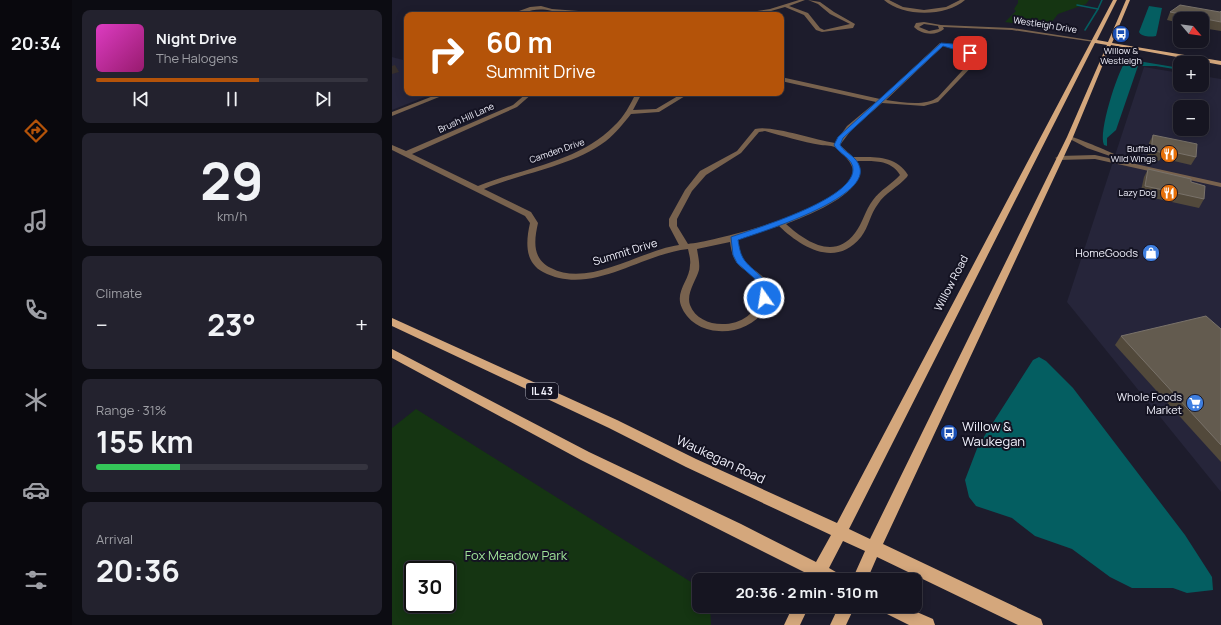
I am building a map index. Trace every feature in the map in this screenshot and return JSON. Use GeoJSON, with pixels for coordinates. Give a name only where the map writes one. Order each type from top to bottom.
{"type":"FeatureCollection","features":[{"type":"Feature","properties":{"kind":"main road","name":"Willow Road"},"geometry":{"type":"LineString","coordinates":[[819,573],[1115,0]]}},
{"type":"Feature","properties":{"kind":"main road"},"geometry":{"type":"LineString","coordinates":[[862,573],[1070,137],[1128,0]]}},
{"type":"Feature","properties":{"kind":"main road"},"geometry":{"type":"LineString","coordinates":[[1093,43],[1173,59]]}},
{"type":"Feature","properties":{"kind":"main road"},"geometry":{"type":"LineString","coordinates":[[1109,46],[1221,63]]}},
{"type":"Feature","properties":{"kind":"main road"},"geometry":{"type":"LineString","coordinates":[[1209,65],[1221,68]]}},
{"type":"Feature","properties":{"kind":"main road","name":"Waukegan Road"},"geometry":{"type":"LineString","coordinates":[[392,322],[613,424],[691,463],[874,547],[1035,625]]}},
{"type":"Feature","properties":{"kind":"main road"},"geometry":{"type":"LineString","coordinates":[[392,353],[585,456],[811,573]]}},
{"type":"Feature","properties":{"kind":"main road"},"geometry":{"type":"LineString","coordinates":[[792,625],[798,613]]}},
{"type":"Feature","properties":{"kind":"main road"},"geometry":{"type":"LineString","coordinates":[[838,625],[844,613]]}},
{"type":"Feature","properties":{"kind":"main road"},"geometry":{"type":"LineString","coordinates":[[901,613],[928,625]]}},
{"type":"Feature","properties":{"kind":"street"},"geometry":{"type":"LineString","coordinates":[[750,12],[786,6],[803,0]]}},
{"type":"Feature","properties":{"kind":"street"},"geometry":{"type":"LineString","coordinates":[[786,6],[806,14],[818,29],[824,31],[841,30],[851,27],[853,24],[832,13],[819,3],[810,0]]}},
{"type":"Feature","properties":{"kind":"street"},"geometry":{"type":"LineString","coordinates":[[886,0],[896,7],[921,10],[941,9],[957,5],[963,0]]}},
{"type":"Feature","properties":{"kind":"street"},"geometry":{"type":"LineString","coordinates":[[519,12],[541,7],[552,10],[578,12]]}},
{"type":"Feature","properties":{"kind":"street"},"geometry":{"type":"LineString","coordinates":[[547,12],[552,10]]}},
{"type":"Feature","properties":{"kind":"street"},"geometry":{"type":"LineString","coordinates":[[921,10],[921,18],[924,23],[918,24],[916,27],[923,31],[932,32],[941,30],[941,26]]}},
{"type":"Feature","properties":{"kind":"street","name":"Westleigh Drive"},"geometry":{"type":"LineString","coordinates":[[924,23],[941,26],[994,28],[1093,43]]}},
{"type":"Feature","properties":{"kind":"street"},"geometry":{"type":"LineString","coordinates":[[932,32],[939,38],[942,44]]}},
{"type":"Feature","properties":{"kind":"street"},"geometry":{"type":"LineString","coordinates":[[784,80],[881,101],[922,104],[938,100],[976,59],[976,55],[960,48],[942,44]]}},
{"type":"Feature","properties":{"kind":"street"},"geometry":{"type":"LineString","coordinates":[[837,145],[841,137],[942,44]]}},
{"type":"Feature","properties":{"kind":"street"},"geometry":{"type":"LineString","coordinates":[[392,114],[438,96]]}},
{"type":"Feature","properties":{"kind":"street","name":"Brush Hill Lane"},"geometry":{"type":"LineString","coordinates":[[406,154],[515,106],[528,96]]}},
{"type":"Feature","properties":{"kind":"street","name":"Camden Drive"},"geometry":{"type":"LineString","coordinates":[[478,189],[508,177],[573,157],[595,147],[620,126],[637,96]]}},
{"type":"Feature","properties":{"kind":"street"},"geometry":{"type":"LineString","coordinates":[[629,112],[657,111],[683,96]]}},
{"type":"Feature","properties":{"kind":"street"},"geometry":{"type":"LineString","coordinates":[[734,238],[737,255],[740,262],[758,276],[764,287],[764,298],[758,313],[744,324],[724,329],[709,325],[698,319],[687,309],[684,302],[685,294],[695,266],[688,247],[673,226],[673,219],[689,190],[703,173],[739,152],[757,130],[766,129],[820,143],[837,145]]}},
{"type":"Feature","properties":{"kind":"street"},"geometry":{"type":"LineString","coordinates":[[1070,137],[1089,147],[1112,155],[1221,181]]}},
{"type":"Feature","properties":{"kind":"street"},"geometry":{"type":"LineString","coordinates":[[780,223],[806,243],[825,251],[836,250],[853,240],[860,233],[874,202],[881,194],[893,186],[904,175],[902,170],[897,165],[880,160],[852,159],[840,150],[837,145]]}},
{"type":"Feature","properties":{"kind":"street","name":"Summit Drive"},"geometry":{"type":"LineString","coordinates":[[392,147],[528,214],[534,223],[531,237],[532,252],[538,265],[551,272],[571,276],[600,274],[674,249],[734,238],[780,223],[811,210],[840,195],[856,177],[857,169],[852,159]]}},
{"type":"Feature","properties":{"kind":"street"},"geometry":{"type":"LineString","coordinates":[[1059,158],[1095,156],[1221,185]]}},
{"type":"Feature","properties":{"kind":"shaded area"},"geometry":{"type":"Polygon","coordinates":[[[1149,6],[1162,8],[1156,36],[1144,36],[1139,32],[1149,6]]]}},
{"type":"Feature","properties":{"kind":"shaded area"},"geometry":{"type":"Polygon","coordinates":[[[392,57],[404,60],[404,96],[427,96],[392,110],[392,57]]]}},
{"type":"Feature","properties":{"kind":"shaded area"},"geometry":{"type":"Polygon","coordinates":[[[1138,61],[1173,67],[1173,69],[1156,66],[1138,66],[1116,130],[1107,138],[1107,146],[1104,145],[1103,138],[1106,116],[1109,103],[1125,62],[1138,61]]]}},
{"type":"Feature","properties":{"kind":"shaded area"},"geometry":{"type":"Polygon","coordinates":[[[1144,67],[1173,72],[1173,92],[1209,92],[1209,77],[1221,79],[1221,492],[1067,302],[1144,67]]]}},
{"type":"Feature","properties":{"kind":"shaded area"},"geometry":{"type":"Polygon","coordinates":[[[1039,357],[1046,361],[1073,388],[1185,535],[1212,577],[1213,590],[1187,593],[1173,588],[1132,588],[1110,577],[1072,549],[1035,536],[1012,518],[976,506],[969,497],[965,480],[978,446],[1033,360],[1039,357]]]}},
{"type":"Feature","properties":{"kind":"green space"},"geometry":{"type":"Polygon","coordinates":[[[1018,0],[1089,0],[1086,4],[1058,14],[1047,28],[1005,22],[1016,11],[1014,9],[1018,3],[1018,0]]]}},
{"type":"Feature","properties":{"kind":"green space","name":"Fox Meadow Park"},"geometry":{"type":"Polygon","coordinates":[[[416,409],[692,583],[692,613],[710,613],[711,625],[392,625],[392,428],[416,409]]]}},
{"type":"Feature","properties":{"kind":"building"},"geometry":{"type":"Polygon","coordinates":[[[1180,5],[1221,11],[1221,22],[1209,20],[1209,12],[1170,12],[1180,5]]]}},
{"type":"Feature","properties":{"kind":"building"},"geometry":{"type":"Polygon","coordinates":[[[1153,135],[1197,144],[1196,157],[1164,150],[1164,153],[1151,150],[1153,135]]]}},
{"type":"Feature","properties":{"kind":"building"},"geometry":{"type":"Polygon","coordinates":[[[1148,169],[1191,179],[1191,182],[1205,186],[1204,199],[1145,186],[1148,169]]]}},
{"type":"Feature","properties":{"kind":"building","name":"Whole Foods Market"},"geometry":{"type":"Polygon","coordinates":[[[1206,316],[1221,329],[1221,445],[1121,336],[1206,316]]]}},
{"type":"Feature","properties":{"kind":"waterway"},"geometry":{"type":"LineString","coordinates":[[1098,9],[1102,0]]}},
{"type":"Feature","properties":{"kind":"waterway"},"geometry":{"type":"LineString","coordinates":[[1077,5],[1098,9]]}},
{"type":"Feature","properties":{"kind":"waterway"},"geometry":{"type":"LineString","coordinates":[[1085,30],[1098,9]]}},
{"type":"Feature","properties":{"kind":"place","name":"Willow & Westleigh"},"geometry":{"type":"Point","coordinates":[1121,34]}},
{"type":"Feature","properties":{"kind":"place","name":"Buffalo Wild Wings"},"geometry":{"type":"Point","coordinates":[1169,154]}},
{"type":"Feature","properties":{"kind":"place","name":"Lazy Dog"},"geometry":{"type":"Point","coordinates":[1169,193]}},
{"type":"Feature","properties":{"kind":"place","name":"HomeGoods"},"geometry":{"type":"Point","coordinates":[1151,253]}},
{"type":"Feature","properties":{"kind":"place","name":"Whole Foods Market"},"geometry":{"type":"Point","coordinates":[1195,403]}},
{"type":"Feature","properties":{"kind":"place","name":"Willow & Waukegan"},"geometry":{"type":"Point","coordinates":[949,433]}},
{"type":"Feature","properties":{"kind":"route"},"geometry":{"type":"LineString","coordinates":[[764,298],[764,287],[758,276],[740,262],[737,255],[734,238],[780,223],[811,210],[840,195],[847,189],[856,177],[857,169],[852,159],[840,150],[837,145],[841,137],[942,44],[951,45],[970,53]]}}]}
